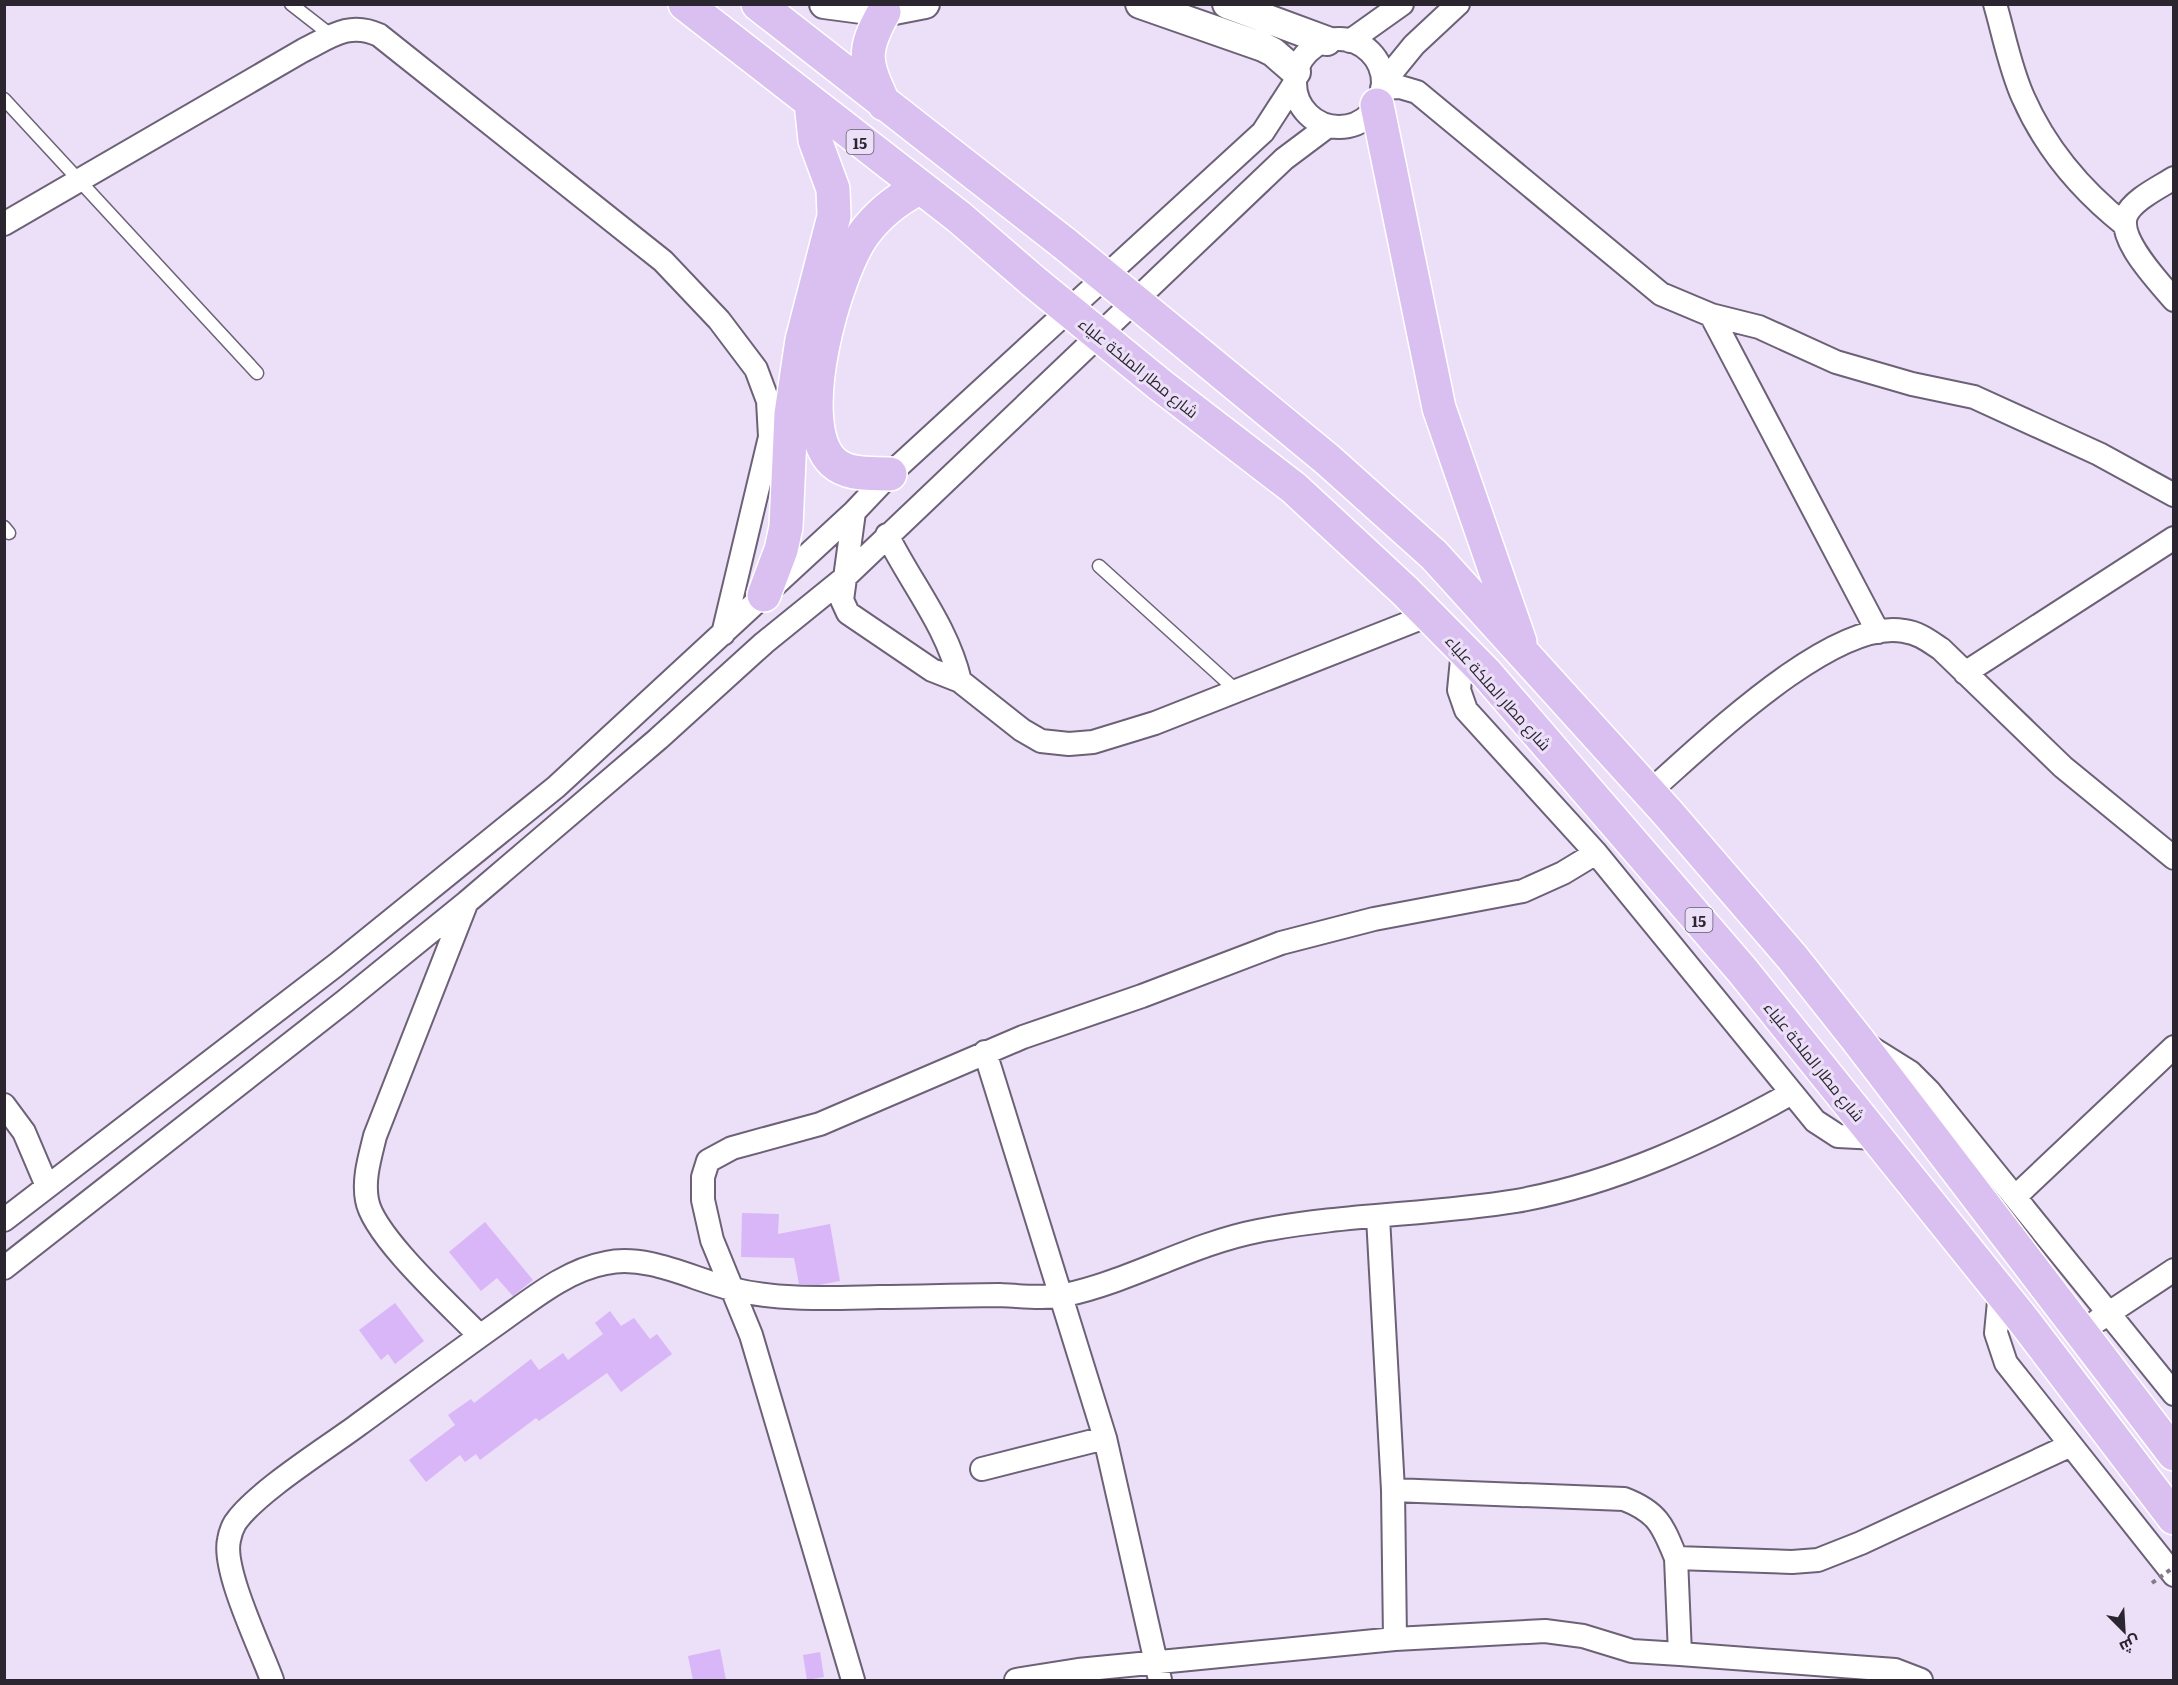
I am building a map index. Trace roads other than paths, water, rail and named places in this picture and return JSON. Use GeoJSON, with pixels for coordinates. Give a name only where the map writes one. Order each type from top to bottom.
{"type":"FeatureCollection","features":[{"type":"Feature","properties":{"kind":"highway","name":"شارع مطار الملكة علياء"},"geometry":{"type":"LineString","coordinates":[[685,4],[959,218],[1159,384],[1294,488],[1429,615],[1462,649],[1742,970],[2000,1292],[2174,1518]]}},
{"type":"Feature","properties":{"kind":"highway"},"geometry":{"type":"LineString","coordinates":[[758,4],[885,106],[1065,244],[1329,460],[1434,555],[1649,792],[1792,957],[2174,1454]]}},
{"type":"Feature","properties":{"kind":"highway"},"geometry":{"type":"LineString","coordinates":[[884,12],[868,42],[866,54],[867,66],[885,106]]}},
{"type":"Feature","properties":{"kind":"highway"},"geometry":{"type":"LineString","coordinates":[[1381,92],[1439,408],[1522,650]]}},
{"type":"Feature","properties":{"kind":"highway"},"geometry":{"type":"LineString","coordinates":[[764,595],[781,550],[786,527],[791,414],[802,340],[834,216],[833,189],[815,140],[811,103]]}},
{"type":"Feature","properties":{"kind":"highway"},"geometry":{"type":"LineString","coordinates":[[890,474],[847,470],[834,463],[825,453],[816,416],[817,380],[824,339],[854,250],[880,213],[919,188]]}},
{"type":"Feature","properties":{"kind":"street"},"geometry":{"type":"LineString","coordinates":[[824,4],[884,12],[925,4]]}},
{"type":"Feature","properties":{"kind":"street"},"geometry":{"type":"LineString","coordinates":[[1140,4],[1273,52],[1295,78],[1300,106],[1317,121],[1328,126],[1339,127],[1361,121],[1414,45],[1458,4]]}},
{"type":"Feature","properties":{"kind":"street"},"geometry":{"type":"LineString","coordinates":[[1227,4],[1370,52],[1377,61],[1381,92]]}},
{"type":"Feature","properties":{"kind":"street"},"geometry":{"type":"LineString","coordinates":[[4,1220],[213,1061],[454,871],[556,787],[854,512],[890,474],[1263,132],[1307,53],[1338,41],[1402,4]]}},
{"type":"Feature","properties":{"kind":"street"},"geometry":{"type":"LineString","coordinates":[[1995,4],[2015,75],[2034,119],[2088,194],[2125,225]]}},
{"type":"Feature","properties":{"kind":"street"},"geometry":{"type":"LineString","coordinates":[[4,224],[332,36],[351,28],[365,28],[395,45],[663,261],[719,320],[756,369],[768,401],[770,437],[723,634]]}},
{"type":"Feature","properties":{"kind":"street"},"geometry":{"type":"LineString","coordinates":[[1381,92],[1400,87],[1417,92],[1660,294],[1711,315],[1759,327],[1809,351],[1846,365],[1912,384],[1974,397],[2099,454],[2174,495]]}},
{"type":"Feature","properties":{"kind":"street"},"geometry":{"type":"LineString","coordinates":[[4,1268],[467,902],[658,739],[764,644],[843,579],[1284,159],[1328,126]]}},
{"type":"Feature","properties":{"kind":"street"},"geometry":{"type":"LineString","coordinates":[[2174,178],[2139,201],[2126,215],[2125,225],[2134,249],[2174,300]]}},
{"type":"Feature","properties":{"kind":"street"},"geometry":{"type":"LineString","coordinates":[[1711,315],[1878,632]]}},
{"type":"Feature","properties":{"kind":"street"},"geometry":{"type":"LineString","coordinates":[[854,512],[843,579],[842,600],[848,614],[932,669],[960,681],[1022,730],[1041,741],[1069,744],[1112,737],[1238,692],[1429,615]]}},
{"type":"Feature","properties":{"kind":"street"},"geometry":{"type":"LineString","coordinates":[[887,535],[901,563],[929,604],[946,636],[954,654],[960,681]]}},
{"type":"Feature","properties":{"kind":"street"},"geometry":{"type":"LineString","coordinates":[[1965,673],[2174,538]]}},
{"type":"Feature","properties":{"kind":"street"},"geometry":{"type":"LineString","coordinates":[[1649,792],[1786,677],[1847,641],[1878,632],[1902,630],[1920,635],[1941,649],[2062,767],[2174,858]]}},
{"type":"Feature","properties":{"kind":"street"},"geometry":{"type":"LineString","coordinates":[[1462,649],[1460,690],[1467,710],[1596,853],[1792,1094],[1826,1130],[1838,1136],[1876,1138]]}},
{"type":"Feature","properties":{"kind":"street"},"geometry":{"type":"LineString","coordinates":[[853,1680],[751,1335],[712,1240],[703,1200],[703,1177],[708,1161],[732,1148],[820,1124],[985,1052],[1299,937],[1374,919],[1523,891],[1563,873],[1596,853]]}},
{"type":"Feature","properties":{"kind":"street"},"geometry":{"type":"LineString","coordinates":[[467,902],[375,1136],[367,1172],[366,1199],[371,1215],[388,1238],[480,1336]]}},
{"type":"Feature","properties":{"kind":"street"},"geometry":{"type":"LineString","coordinates":[[1857,1039],[1910,1072],[1929,1091],[2174,1394]]}},
{"type":"Feature","properties":{"kind":"street"},"geometry":{"type":"LineString","coordinates":[[2015,1197],[2174,1047]]}},
{"type":"Feature","properties":{"kind":"street"},"geometry":{"type":"LineString","coordinates":[[985,1052],[1105,1438],[1159,1671]]}},
{"type":"Feature","properties":{"kind":"street"},"geometry":{"type":"LineString","coordinates":[[272,1680],[231,1576],[227,1544],[235,1524],[287,1477],[480,1336],[561,1281],[591,1266],[612,1261],[676,1271],[732,1289],[763,1295],[816,1298],[1060,1297],[1223,1239],[1302,1223],[1378,1217],[1519,1200],[1574,1186],[1706,1139],[1792,1094]]}},
{"type":"Feature","properties":{"kind":"street"},"geometry":{"type":"LineString","coordinates":[[4,1105],[24,1132],[47,1186]]}},
{"type":"Feature","properties":{"kind":"street"},"geometry":{"type":"LineString","coordinates":[[1378,1217],[1393,1490],[1395,1639]]}},
{"type":"Feature","properties":{"kind":"street"},"geometry":{"type":"LineString","coordinates":[[2082,1332],[2174,1270]]}},
{"type":"Feature","properties":{"kind":"street"},"geometry":{"type":"LineString","coordinates":[[2000,1292],[1996,1333],[1999,1348],[2015,1375],[2174,1575]]}},
{"type":"Feature","properties":{"kind":"street"},"geometry":{"type":"LineString","coordinates":[[982,1469],[1105,1438]]}},
{"type":"Feature","properties":{"kind":"street"},"geometry":{"type":"LineString","coordinates":[[1676,1558],[1792,1562],[1818,1560],[1861,1543],[2071,1445]]}},
{"type":"Feature","properties":{"kind":"street"},"geometry":{"type":"LineString","coordinates":[[1393,1490],[1624,1498],[1654,1514],[1665,1530],[1676,1558],[1680,1654]]}},
{"type":"Feature","properties":{"kind":"street"},"geometry":{"type":"LineString","coordinates":[[1016,1680],[1078,1670],[1159,1671],[1395,1639],[1565,1632],[1632,1651],[1745,1657],[1786,1672],[1895,1670],[1921,1680]]}},
{"type":"Feature","properties":{"kind":"lane"},"geometry":{"type":"LineString","coordinates":[[291,4],[332,36]]}},
{"type":"Feature","properties":{"kind":"lane"},"geometry":{"type":"LineString","coordinates":[[4,99],[257,373]]}},
{"type":"Feature","properties":{"kind":"lane"},"geometry":{"type":"LineString","coordinates":[[1099,566],[1238,692]]}}]}
